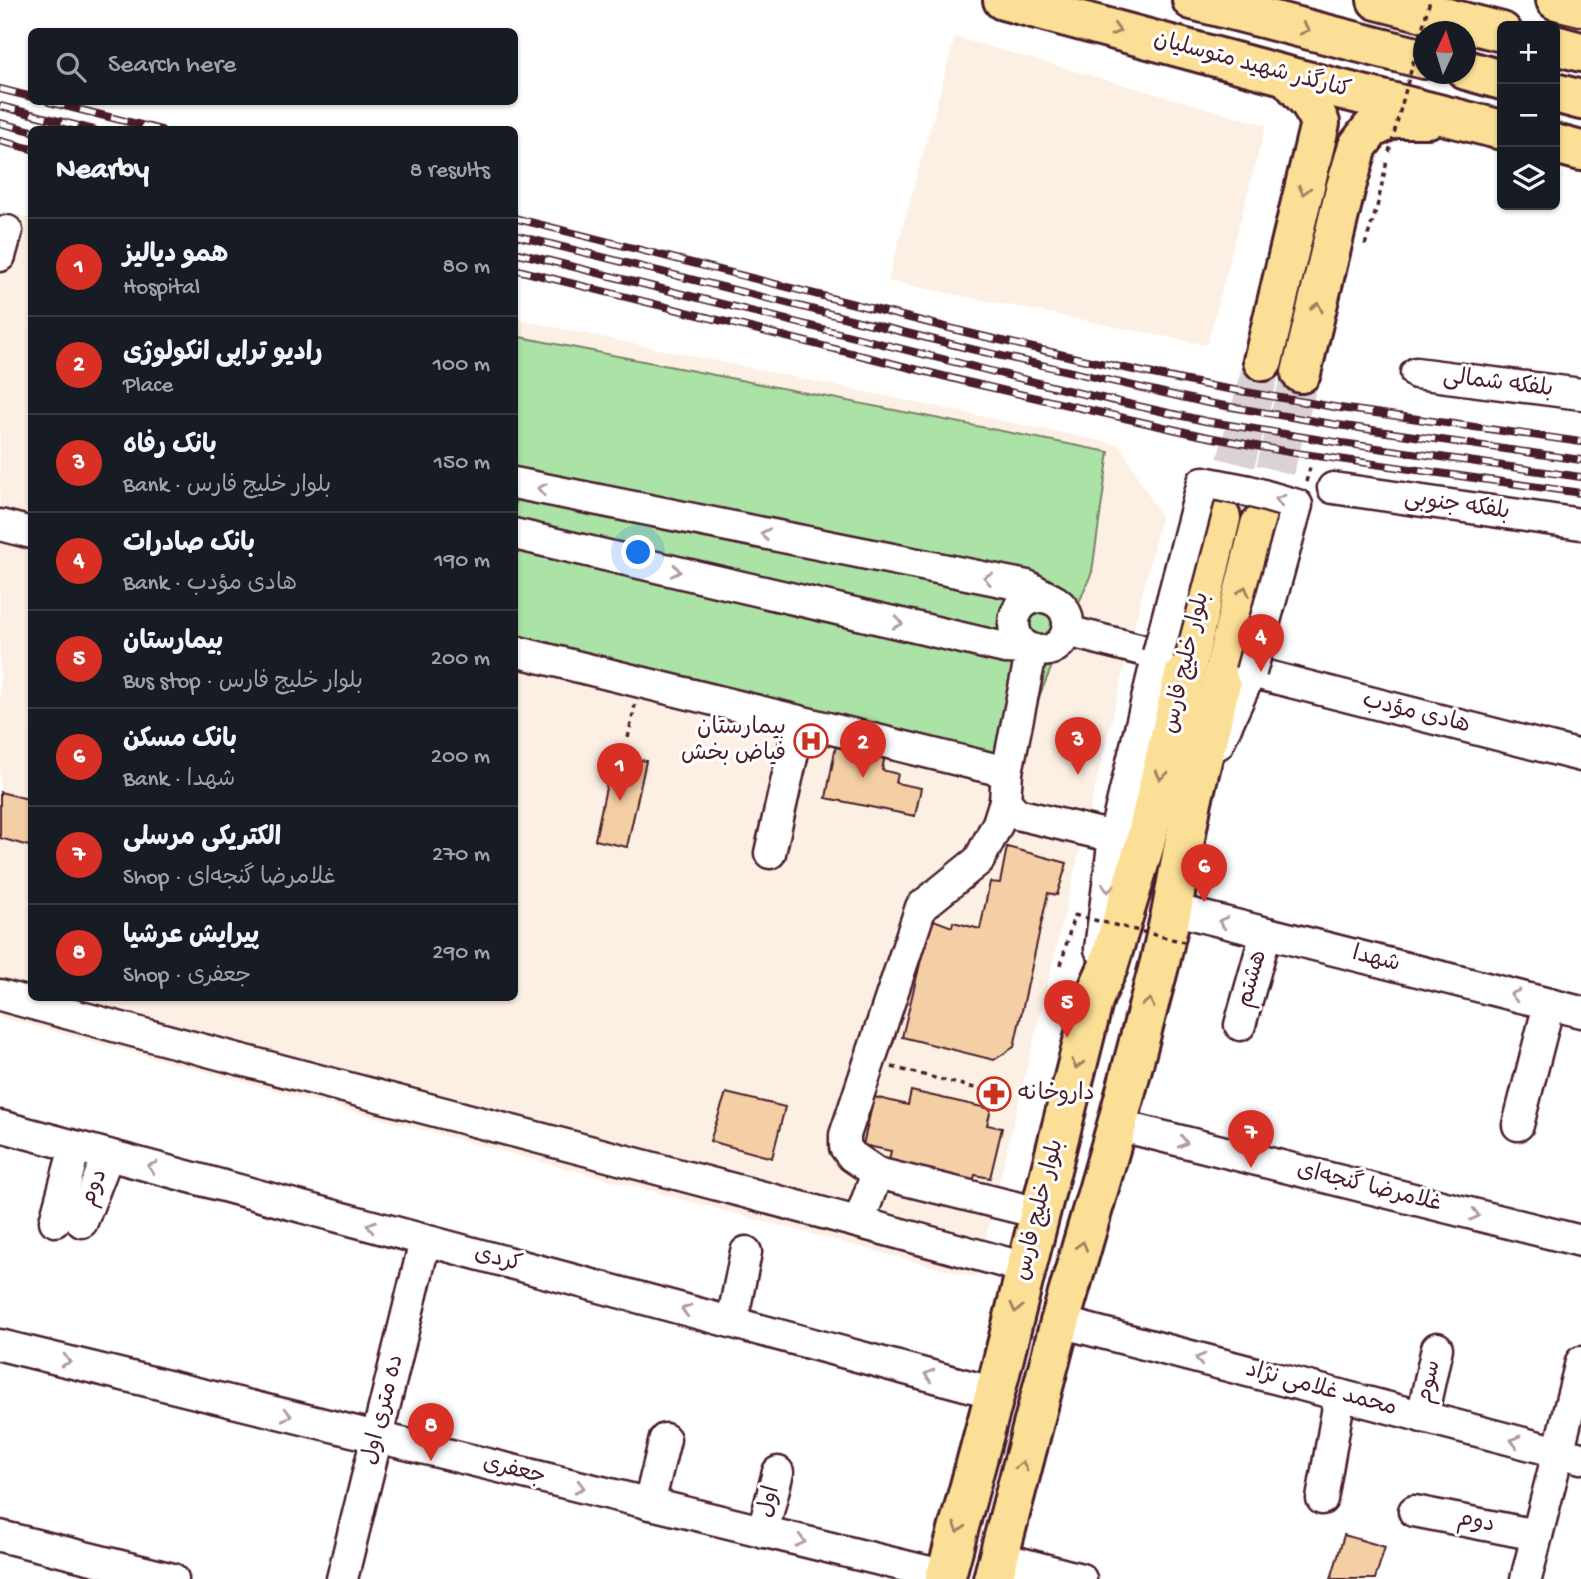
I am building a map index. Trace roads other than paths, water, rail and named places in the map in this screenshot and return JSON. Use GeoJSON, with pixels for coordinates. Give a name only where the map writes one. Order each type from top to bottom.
{"type":"FeatureCollection","features":[{"type":"Feature","properties":{"kind":"main road","name":"کنارگذر شهید متوسلیان"},"geometry":{"type":"LineString","coordinates":[[1003,0],[1497,129]]}},
{"type":"Feature","properties":{"kind":"main road"},"geometry":{"type":"LineString","coordinates":[[1192,0],[1413,56]]}},
{"type":"Feature","properties":{"kind":"main road"},"geometry":{"type":"LineString","coordinates":[[1377,0],[1497,31]]}},
{"type":"Feature","properties":{"kind":"main road"},"geometry":{"type":"LineString","coordinates":[[1556,0],[1581,6]]}},
{"type":"Feature","properties":{"kind":"main road"},"geometry":{"type":"LineString","coordinates":[[1560,46],[1581,52]]}},
{"type":"Feature","properties":{"kind":"main road"},"geometry":{"type":"LineString","coordinates":[[1476,73],[1497,79]]}},
{"type":"Feature","properties":{"kind":"main road"},"geometry":{"type":"LineString","coordinates":[[1263,361],[1320,123],[1311,104],[1287,76]]}},
{"type":"Feature","properties":{"kind":"main road"},"geometry":{"type":"LineString","coordinates":[[1560,94],[1581,100]]}},
{"type":"Feature","properties":{"kind":"main road"},"geometry":{"type":"LineString","coordinates":[[1301,373],[1358,145],[1371,129],[1393,118],[1458,118]]}},
{"type":"Feature","properties":{"kind":"main road"},"geometry":{"type":"LineString","coordinates":[[1560,145],[1581,151]]}},
{"type":"Feature","properties":{"kind":"main road","name":"بلوار خلیج فارس"},"geometry":{"type":"LineString","coordinates":[[946,1578],[1094,998],[1108,967],[1144,847],[1221,518]]}},
{"type":"Feature","properties":{"kind":"main road","name":"بلوار خلیج فارس"},"geometry":{"type":"LineString","coordinates":[[995,1568],[1060,1322],[1178,925],[1192,801],[1260,525]]}},
{"type":"Feature","properties":{"kind":"street","name":"بلفکه شمالی"},"geometry":{"type":"LineString","coordinates":[[1416,373],[1581,394]]}},
{"type":"Feature","properties":{"kind":"street"},"geometry":{"type":"LineString","coordinates":[[1094,998],[1114,836],[1203,482],[1249,491],[1297,505],[1251,672],[1192,801]]}},
{"type":"Feature","properties":{"kind":"street"},"geometry":{"type":"LineString","coordinates":[[518,485],[1027,586],[1060,605],[1066,613],[1067,631],[1063,639],[1048,650],[1005,648],[518,535]]}},
{"type":"Feature","properties":{"kind":"street","name":"بلفکه جنوبی"},"geometry":{"type":"LineString","coordinates":[[1333,488],[1581,524]]}},
{"type":"Feature","properties":{"kind":"street"},"geometry":{"type":"LineString","coordinates":[[0,525],[28,532]]}},
{"type":"Feature","properties":{"kind":"street"},"geometry":{"type":"LineString","coordinates":[[1032,649],[1017,637],[1014,621],[1017,613],[1021,605],[1028,600],[1045,597],[1053,600]]}},
{"type":"Feature","properties":{"kind":"street"},"geometry":{"type":"LineString","coordinates":[[1067,631],[1158,654]]}},
{"type":"Feature","properties":{"kind":"street"},"geometry":{"type":"LineString","coordinates":[[1032,649],[998,823],[979,860],[921,907],[845,1135],[845,1147],[852,1156],[877,1173],[1039,1213]]}},
{"type":"Feature","properties":{"kind":"street"},"geometry":{"type":"LineString","coordinates":[[518,653],[800,722],[1006,786]]}},
{"type":"Feature","properties":{"kind":"street","name":"هادی مؤدب"},"geometry":{"type":"LineString","coordinates":[[1251,672],[1581,756]]}},
{"type":"Feature","properties":{"kind":"street"},"geometry":{"type":"LineString","coordinates":[[771,853],[800,722]]}},
{"type":"Feature","properties":{"kind":"street"},"geometry":{"type":"LineString","coordinates":[[1006,786],[1017,814],[1114,836]]}},
{"type":"Feature","properties":{"kind":"street","name":"شهدا"},"geometry":{"type":"LineString","coordinates":[[1178,925],[1266,933],[1581,1012]]}},
{"type":"Feature","properties":{"kind":"street","name":"هشتم"},"geometry":{"type":"LineString","coordinates":[[1240,1026],[1266,933]]}},
{"type":"Feature","properties":{"kind":"street"},"geometry":{"type":"LineString","coordinates":[[0,995],[1025,1268]]}},
{"type":"Feature","properties":{"kind":"street"},"geometry":{"type":"LineString","coordinates":[[1518,1125],[1549,1004]]}},
{"type":"Feature","properties":{"kind":"street","name":"غلامرضا گنجه‌ای"},"geometry":{"type":"LineString","coordinates":[[1117,1125],[1581,1241]]}},
{"type":"Feature","properties":{"kind":"street","name":"کردی"},"geometry":{"type":"LineString","coordinates":[[0,1126],[995,1393]]}},
{"type":"Feature","properties":{"kind":"street","name":"دوم"},"geometry":{"type":"LineString","coordinates":[[75,1147],[69,1221],[107,1155]]}},
{"type":"Feature","properties":{"kind":"street"},"geometry":{"type":"LineString","coordinates":[[859,1222],[877,1173]]}},
{"type":"Feature","properties":{"kind":"street","name":"ده متری اول"},"geometry":{"type":"LineString","coordinates":[[342,1579],[425,1241]]}},
{"type":"Feature","properties":{"kind":"street"},"geometry":{"type":"LineString","coordinates":[[732,1322],[746,1252]]}},
{"type":"Feature","properties":{"kind":"street","name":"محمد غلامی نژاد"},"geometry":{"type":"LineString","coordinates":[[1060,1322],[1570,1455]]}},
{"type":"Feature","properties":{"kind":"street","name":"جعفری"},"geometry":{"type":"LineString","coordinates":[[0,1345],[946,1578]]}},
{"type":"Feature","properties":{"kind":"street","name":"سوم"},"geometry":{"type":"LineString","coordinates":[[1422,1417],[1437,1348]]}},
{"type":"Feature","properties":{"kind":"street"},"geometry":{"type":"LineString","coordinates":[[1526,1579],[1537,1535],[1570,1455],[1581,1362]]}},
{"type":"Feature","properties":{"kind":"street"},"geometry":{"type":"LineString","coordinates":[[1322,1499],[1340,1395]]}},
{"type":"Feature","properties":{"kind":"street"},"geometry":{"type":"LineString","coordinates":[[649,1504],[665,1439]]}},
{"type":"Feature","properties":{"kind":"street","name":"اول"},"geometry":{"type":"LineString","coordinates":[[763,1532],[778,1472]]}},
{"type":"Feature","properties":{"kind":"street","name":"دوم"},"geometry":{"type":"LineString","coordinates":[[1414,1511],[1537,1535]]}},
{"type":"Feature","properties":{"kind":"street"},"geometry":{"type":"LineString","coordinates":[[0,1536],[173,1579]]}},
{"type":"Feature","properties":{"kind":"street"},"geometry":{"type":"LineString","coordinates":[[995,1568],[1081,1579]]}},
{"type":"Feature","properties":{"kind":"tunnel"},"geometry":{"type":"LineString","coordinates":[[1221,518],[1263,361]]}},
{"type":"Feature","properties":{"kind":"tunnel"},"geometry":{"type":"LineString","coordinates":[[1260,525],[1301,373]]}},
{"type":"Feature","properties":{"kind":"railway"},"geometry":{"type":"LineString","coordinates":[[0,89],[28,96]]}},
{"type":"Feature","properties":{"kind":"railway"},"geometry":{"type":"LineString","coordinates":[[61,105],[145,126]]}},
{"type":"Feature","properties":{"kind":"railway"},"geometry":{"type":"LineString","coordinates":[[0,106],[78,126]]}},
{"type":"Feature","properties":{"kind":"railway"},"geometry":{"type":"LineString","coordinates":[[0,123],[28,130]]}},
{"type":"Feature","properties":{"kind":"railway"},"geometry":{"type":"LineString","coordinates":[[0,141],[28,148]]}},
{"type":"Feature","properties":{"kind":"railway"},"geometry":{"type":"LineString","coordinates":[[518,219],[1081,359],[1211,386],[1340,408],[1581,442]]}},
{"type":"Feature","properties":{"kind":"railway"},"geometry":{"type":"LineString","coordinates":[[518,236],[971,349],[1208,403],[1338,425],[1581,460]]}},
{"type":"Feature","properties":{"kind":"railway"},"geometry":{"type":"LineString","coordinates":[[518,253],[1079,393],[1205,421],[1581,477]]}},
{"type":"Feature","properties":{"kind":"railway"},"geometry":{"type":"LineString","coordinates":[[518,270],[967,382],[1203,436],[1289,452],[1581,493]]}},
{"type":"Feature","properties":{"kind":"place","name":"بانک صادرات"},"geometry":{"type":"Point","coordinates":[1261,672]}},
{"type":"Feature","properties":{"kind":"place","name":"بیمارستان فیاض بخش"},"geometry":{"type":"Point","coordinates":[811,741]}},
{"type":"Feature","properties":{"kind":"place","name":"بانک رفاه"},"geometry":{"type":"Point","coordinates":[1078,775]}},
{"type":"Feature","properties":{"kind":"place","name":"رادیو تراپی انکولوژی"},"geometry":{"type":"Point","coordinates":[863,778]}},
{"type":"Feature","properties":{"kind":"place","name":"همو دیالیز"},"geometry":{"type":"Point","coordinates":[620,801]}},
{"type":"Feature","properties":{"kind":"place","name":"بانک مسکن"},"geometry":{"type":"Point","coordinates":[1204,902]}},
{"type":"Feature","properties":{"kind":"place","name":"بیمارستان"},"geometry":{"type":"Point","coordinates":[1067,1038]}},
{"type":"Feature","properties":{"kind":"place","name":"داروخانه"},"geometry":{"type":"Point","coordinates":[994,1094]}},
{"type":"Feature","properties":{"kind":"place","name":"الکتریکی مرسلی"},"geometry":{"type":"Point","coordinates":[1251,1168]}},
{"type":"Feature","properties":{"kind":"place","name":"پیرایش عرشیا"},"geometry":{"type":"Point","coordinates":[431,1461]}}]}
